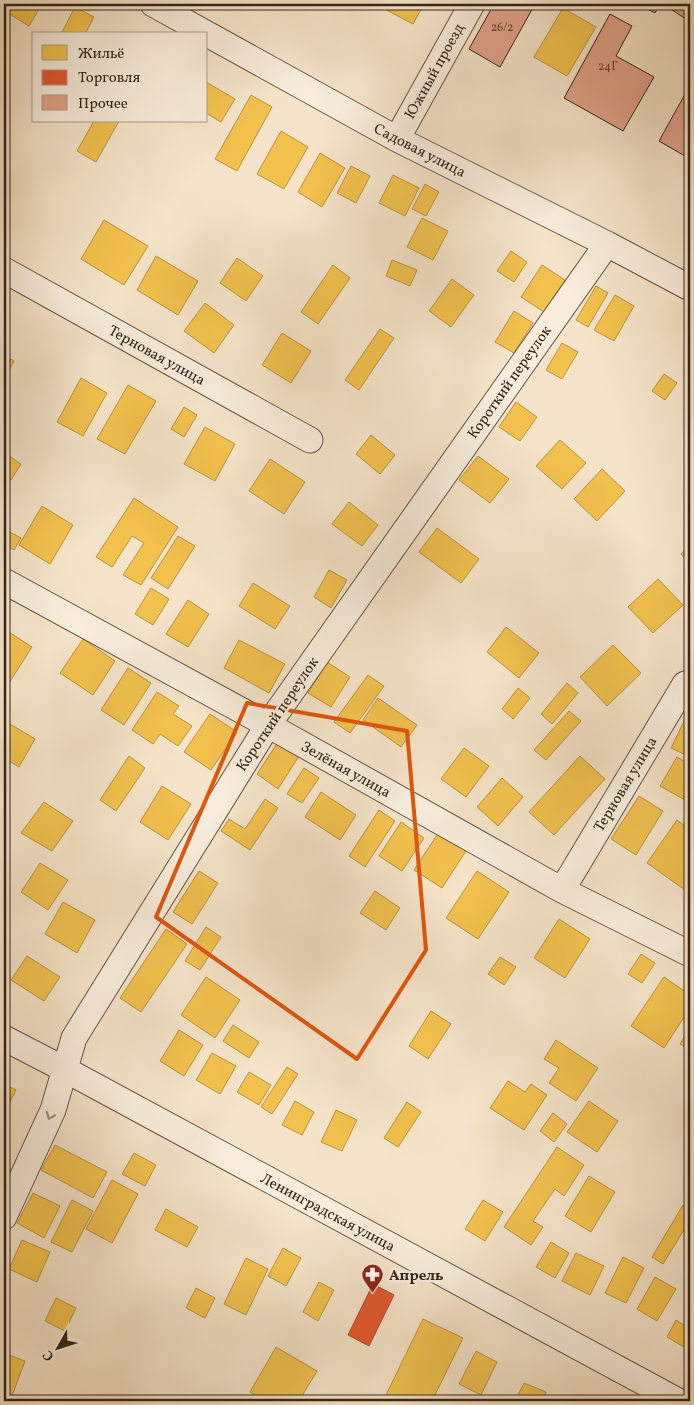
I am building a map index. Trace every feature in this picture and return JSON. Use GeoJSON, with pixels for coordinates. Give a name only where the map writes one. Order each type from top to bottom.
{"type":"FeatureCollection","features":[{"type":"Feature","properties":{"kind":"street","name":"Садовая улица"},"geometry":{"type":"LineString","coordinates":[[153,4],[204,32]]}},
{"type":"Feature","properties":{"kind":"street","name":"Южный проезд"},"geometry":{"type":"LineString","coordinates":[[397,139],[472,4]]}},
{"type":"Feature","properties":{"kind":"street","name":"Садовая улица"},"geometry":{"type":"LineString","coordinates":[[208,34],[397,139],[607,244],[690,288]]}},
{"type":"Feature","properties":{"kind":"street","name":"Короткий переулок"},"geometry":{"type":"LineString","coordinates":[[4,1217],[53,1110],[74,1038],[268,725],[607,244]]}},
{"type":"Feature","properties":{"kind":"street","name":"Терновая улица"},"geometry":{"type":"LineString","coordinates":[[4,270],[310,440]]}},
{"type":"Feature","properties":{"kind":"street","name":"Зелёная улица"},"geometry":{"type":"LineString","coordinates":[[4,582],[268,725],[562,890],[690,954]]}},
{"type":"Feature","properties":{"kind":"street","name":"Терновая улица"},"geometry":{"type":"LineString","coordinates":[[562,890],[685,684],[690,686]]}},
{"type":"Feature","properties":{"kind":"street","name":"Ленинградская улица"},"geometry":{"type":"LineString","coordinates":[[4,1038],[678,1401]]}},
{"type":"Feature","properties":{"kind":"highlighted area"},"geometry":{"type":"Polygon","coordinates":[[[247,703],[407,731],[426,950],[357,1059],[156,917],[247,703]]]}},
{"type":"Feature","properties":{"kind":"building: Жильё"},"geometry":{"type":"Polygon","coordinates":[[[10,4],[42,4],[29,26],[6,12],[10,4]]]}},
{"type":"Feature","properties":{"kind":"building: Жильё"},"geometry":{"type":"Polygon","coordinates":[[[375,4],[424,4],[413,24],[375,4]]]}},
{"type":"Feature","properties":{"kind":"building: Жильё"},"geometry":{"type":"Polygon","coordinates":[[[75,7],[94,17],[86,32],[62,32],[75,7]]]}},
{"type":"Feature","properties":{"kind":"building: Жильё"},"geometry":{"type":"Polygon","coordinates":[[[563,8],[596,27],[567,76],[534,57],[563,8]]]}},
{"type":"Feature","properties":{"kind":"building: Жильё"},"geometry":{"type":"Polygon","coordinates":[[[208,83],[235,99],[221,122],[208,114],[208,83]]]}},
{"type":"Feature","properties":{"kind":"building: Жильё"},"geometry":{"type":"Polygon","coordinates":[[[251,95],[272,107],[237,171],[215,159],[251,95]]]}},
{"type":"Feature","properties":{"kind":"building: Жильё"},"geometry":{"type":"Polygon","coordinates":[[[93,122],[118,122],[96,162],[77,151],[93,122]]]}},
{"type":"Feature","properties":{"kind":"building: Жильё"},"geometry":{"type":"Polygon","coordinates":[[[281,131],[308,147],[284,189],[257,174],[281,131]]]}},
{"type":"Feature","properties":{"kind":"building: Жильё"},"geometry":{"type":"Polygon","coordinates":[[[320,153],[345,168],[322,207],[298,192],[320,153]]]}},
{"type":"Feature","properties":{"kind":"building: Жильё"},"geometry":{"type":"Polygon","coordinates":[[[351,166],[370,176],[356,203],[337,193],[351,166]]]}},
{"type":"Feature","properties":{"kind":"building: Жильё"},"geometry":{"type":"Polygon","coordinates":[[[393,175],[419,188],[405,216],[379,203],[393,175]]]}},
{"type":"Feature","properties":{"kind":"building: Жильё"},"geometry":{"type":"Polygon","coordinates":[[[425,184],[439,192],[426,216],[412,209],[425,184]]]}},
{"type":"Feature","properties":{"kind":"building: Жильё"},"geometry":{"type":"Polygon","coordinates":[[[422,218],[448,231],[433,260],[407,247],[422,218]]]}},
{"type":"Feature","properties":{"kind":"building: Жильё"},"geometry":{"type":"Polygon","coordinates":[[[104,220],[148,246],[124,285],[81,259],[104,220]]]}},
{"type":"Feature","properties":{"kind":"building: Жильё"},"geometry":{"type":"Polygon","coordinates":[[[511,251],[527,262],[514,282],[497,271],[511,251]]]}},
{"type":"Feature","properties":{"kind":"building: Жильё"},"geometry":{"type":"Polygon","coordinates":[[[156,256],[198,281],[178,315],[137,290],[156,256]]]}},
{"type":"Feature","properties":{"kind":"building: Жильё"},"geometry":{"type":"Polygon","coordinates":[[[237,258],[263,276],[246,301],[220,283],[237,258]]]}},
{"type":"Feature","properties":{"kind":"building: Жильё"},"geometry":{"type":"Polygon","coordinates":[[[392,260],[417,270],[410,286],[386,276],[392,260]]]}},
{"type":"Feature","properties":{"kind":"building: Жильё"},"geometry":{"type":"Polygon","coordinates":[[[333,265],[350,278],[318,324],[301,312],[333,265]]]}},
{"type":"Feature","properties":{"kind":"building: Жильё"},"geometry":{"type":"Polygon","coordinates":[[[542,265],[565,280],[544,312],[521,297],[542,265]]]}},
{"type":"Feature","properties":{"kind":"building: Жильё"},"geometry":{"type":"Polygon","coordinates":[[[452,279],[474,295],[451,327],[429,311],[452,279]]]}},
{"type":"Feature","properties":{"kind":"building: Жильё"},"geometry":{"type":"Polygon","coordinates":[[[596,286],[608,293],[588,327],[576,320],[596,286]]]}},
{"type":"Feature","properties":{"kind":"building: Жильё"},"geometry":{"type":"Polygon","coordinates":[[[615,295],[634,306],[614,341],[594,330],[615,295]]]}},
{"type":"Feature","properties":{"kind":"building: Жильё"},"geometry":{"type":"Polygon","coordinates":[[[205,303],[234,325],[214,353],[184,331],[205,303]]]}},
{"type":"Feature","properties":{"kind":"building: Жильё"},"geometry":{"type":"Polygon","coordinates":[[[514,311],[533,323],[514,353],[495,342],[514,311]]]}},
{"type":"Feature","properties":{"kind":"building: Жильё"},"geometry":{"type":"Polygon","coordinates":[[[380,329],[394,338],[359,390],[345,380],[380,329]]]}},
{"type":"Feature","properties":{"kind":"building: Жильё"},"geometry":{"type":"Polygon","coordinates":[[[282,333],[311,351],[291,383],[262,365],[282,333]]]}},
{"type":"Feature","properties":{"kind":"building: Жильё"},"geometry":{"type":"Polygon","coordinates":[[[562,343],[578,352],[562,379],[546,370],[562,343]]]}},
{"type":"Feature","properties":{"kind":"building: Жильё"},"geometry":{"type":"Polygon","coordinates":[[[4,355],[14,361],[4,380],[4,355]]]}},
{"type":"Feature","properties":{"kind":"building: Жильё"},"geometry":{"type":"Polygon","coordinates":[[[664,374],[677,383],[665,400],[652,391],[664,374]]]}},
{"type":"Feature","properties":{"kind":"building: Жильё"},"geometry":{"type":"Polygon","coordinates":[[[81,378],[107,393],[83,436],[57,422],[81,378]]]}},
{"type":"Feature","properties":{"kind":"building: Жильё"},"geometry":{"type":"Polygon","coordinates":[[[128,385],[156,401],[125,454],[97,439],[128,385]]]}},
{"type":"Feature","properties":{"kind":"building: Жильё"},"geometry":{"type":"Polygon","coordinates":[[[516,402],[537,417],[520,441],[499,427],[516,402]]]}},
{"type":"Feature","properties":{"kind":"building: Жильё"},"geometry":{"type":"Polygon","coordinates":[[[184,407],[197,415],[184,437],[171,429],[184,407]]]}},
{"type":"Feature","properties":{"kind":"building: Жильё"},"geometry":{"type":"Polygon","coordinates":[[[205,427],[235,444],[215,481],[184,464],[205,427]]]}},
{"type":"Feature","properties":{"kind":"building: Жильё"},"geometry":{"type":"Polygon","coordinates":[[[371,435],[395,455],[380,474],[356,454],[371,435]]]}},
{"type":"Feature","properties":{"kind":"building: Жильё"},"geometry":{"type":"Polygon","coordinates":[[[560,440],[586,463],[562,489],[536,466],[560,440]]]}},
{"type":"Feature","properties":{"kind":"building: Жильё"},"geometry":{"type":"Polygon","coordinates":[[[9,456],[21,464],[11,480],[4,476],[4,465],[9,456]]]}},
{"type":"Feature","properties":{"kind":"building: Жильё"},"geometry":{"type":"Polygon","coordinates":[[[478,456],[509,479],[490,503],[459,480],[478,456]]]}},
{"type":"Feature","properties":{"kind":"building: Жильё"},"geometry":{"type":"Polygon","coordinates":[[[270,459],[305,482],[284,514],[249,491],[270,459]]]}},
{"type":"Feature","properties":{"kind":"building: Жильё"},"geometry":{"type":"Polygon","coordinates":[[[602,469],[625,491],[597,521],[574,499],[602,469]]]}},
{"type":"Feature","properties":{"kind":"building: Жильё"},"geometry":{"type":"Polygon","coordinates":[[[134,498],[178,527],[141,585],[123,575],[144,543],[132,536],[112,567],[96,557],[134,498]]]}},
{"type":"Feature","properties":{"kind":"building: Жильё"},"geometry":{"type":"Polygon","coordinates":[[[349,502],[378,525],[362,546],[332,524],[349,502]]]}},
{"type":"Feature","properties":{"kind":"building: Жильё"},"geometry":{"type":"Polygon","coordinates":[[[42,506],[73,525],[50,564],[19,545],[42,506]]]}},
{"type":"Feature","properties":{"kind":"building: Жильё"},"geometry":{"type":"Polygon","coordinates":[[[437,528],[479,559],[461,583],[419,552],[437,528]]]}},
{"type":"Feature","properties":{"kind":"building: Жильё"},"geometry":{"type":"Polygon","coordinates":[[[4,529],[21,538],[14,550],[4,545],[4,529]]]}},
{"type":"Feature","properties":{"kind":"building: Жильё"},"geometry":{"type":"Polygon","coordinates":[[[178,536],[195,546],[168,589],[151,578],[178,536]]]}},
{"type":"Feature","properties":{"kind":"building: Жильё"},"geometry":{"type":"Polygon","coordinates":[[[690,545],[690,564],[681,554],[690,545]]]}},
{"type":"Feature","properties":{"kind":"building: Жильё"},"geometry":{"type":"Polygon","coordinates":[[[329,570],[347,580],[331,608],[314,597],[329,570]]]}},
{"type":"Feature","properties":{"kind":"building: Жильё"},"geometry":{"type":"Polygon","coordinates":[[[658,579],[683,605],[653,633],[628,607],[658,579]]]}},
{"type":"Feature","properties":{"kind":"building: Жильё"},"geometry":{"type":"Polygon","coordinates":[[[253,583],[290,606],[275,629],[239,606],[253,583]]]}},
{"type":"Feature","properties":{"kind":"building: Жильё"},"geometry":{"type":"Polygon","coordinates":[[[151,588],[169,599],[153,625],[135,614],[151,588]]]}},
{"type":"Feature","properties":{"kind":"building: Жильё"},"geometry":{"type":"Polygon","coordinates":[[[188,600],[209,614],[188,647],[166,634],[188,600]]]}},
{"type":"Feature","properties":{"kind":"building: Жильё"},"geometry":{"type":"Polygon","coordinates":[[[506,627],[539,653],[519,678],[487,652],[506,627]]]}},
{"type":"Feature","properties":{"kind":"building: Жильё"},"geometry":{"type":"Polygon","coordinates":[[[4,629],[32,647],[9,683],[4,680],[4,629]]]}},
{"type":"Feature","properties":{"kind":"building: Жильё"},"geometry":{"type":"Polygon","coordinates":[[[83,639],[115,661],[93,695],[60,673],[83,639]]]}},
{"type":"Feature","properties":{"kind":"building: Жильё"},"geometry":{"type":"Polygon","coordinates":[[[239,640],[285,664],[269,693],[224,668],[239,640]]]}},
{"type":"Feature","properties":{"kind":"building: Жильё"},"geometry":{"type":"Polygon","coordinates":[[[613,645],[641,673],[607,706],[580,677],[613,645]]]}},
{"type":"Feature","properties":{"kind":"building: Жильё"},"geometry":{"type":"Polygon","coordinates":[[[327,662],[350,677],[331,707],[308,693],[327,662]]]}},
{"type":"Feature","properties":{"kind":"building: Жильё"},"geometry":{"type":"Polygon","coordinates":[[[128,668],[151,683],[124,725],[101,710],[128,668]]]}},
{"type":"Feature","properties":{"kind":"building: Жильё"},"geometry":{"type":"Polygon","coordinates":[[[368,675],[384,686],[350,733],[334,722],[368,675]]]}},
{"type":"Feature","properties":{"kind":"building: Жильё"},"geometry":{"type":"Polygon","coordinates":[[[567,683],[578,693],[552,724],[541,714],[567,683]]]}},
{"type":"Feature","properties":{"kind":"building: Жильё"},"geometry":{"type":"Polygon","coordinates":[[[518,688],[530,698],[513,719],[502,709],[518,688]]]}},
{"type":"Feature","properties":{"kind":"building: Жильё"},"geometry":{"type":"Polygon","coordinates":[[[157,692],[179,706],[173,714],[192,726],[178,746],[160,734],[153,744],[132,730],[157,692]]]}},
{"type":"Feature","properties":{"kind":"building: Жильё"},"geometry":{"type":"Polygon","coordinates":[[[378,698],[417,725],[401,747],[363,720],[378,698]]]}},
{"type":"Feature","properties":{"kind":"building: Жильё"},"geometry":{"type":"Polygon","coordinates":[[[569,711],[581,721],[546,760],[534,750],[569,711]]]}},
{"type":"Feature","properties":{"kind":"building: Жильё"},"geometry":{"type":"Polygon","coordinates":[[[688,713],[690,714],[690,757],[671,748],[688,713]]]}},
{"type":"Feature","properties":{"kind":"building: Жильё"},"geometry":{"type":"Polygon","coordinates":[[[210,714],[237,732],[211,770],[184,752],[210,714]]]}},
{"type":"Feature","properties":{"kind":"building: Жильё"},"geometry":{"type":"Polygon","coordinates":[[[10,724],[35,739],[19,767],[4,758],[4,734],[10,724]]]}},
{"type":"Feature","properties":{"kind":"building: Жильё"},"geometry":{"type":"Polygon","coordinates":[[[278,742],[299,756],[278,789],[257,774],[278,742]]]}},
{"type":"Feature","properties":{"kind":"building: Жильё"},"geometry":{"type":"Polygon","coordinates":[[[464,748],[489,766],[466,797],[441,779],[464,748]]]}},
{"type":"Feature","properties":{"kind":"building: Жильё"},"geometry":{"type":"Polygon","coordinates":[[[129,756],[145,768],[116,811],[100,800],[129,756]]]}},
{"type":"Feature","properties":{"kind":"building: Жильё"},"geometry":{"type":"Polygon","coordinates":[[[580,756],[605,779],[554,835],[529,812],[580,756]]]}},
{"type":"Feature","properties":{"kind":"building: Жильё"},"geometry":{"type":"Polygon","coordinates":[[[677,757],[690,765],[690,789],[685,800],[660,786],[677,757]]]}},
{"type":"Feature","properties":{"kind":"building: Жильё"},"geometry":{"type":"Polygon","coordinates":[[[304,768],[319,778],[302,803],[287,794],[304,768]]]}},
{"type":"Feature","properties":{"kind":"building: Жильё"},"geometry":{"type":"Polygon","coordinates":[[[502,778],[523,797],[498,826],[477,807],[502,778]]]}},
{"type":"Feature","properties":{"kind":"building: Жильё"},"geometry":{"type":"Polygon","coordinates":[[[162,786],[191,804],[168,840],[140,822],[162,786]]]}},
{"type":"Feature","properties":{"kind":"building: Жильё"},"geometry":{"type":"Polygon","coordinates":[[[321,792],[356,815],[340,840],[305,817],[321,792]]]}},
{"type":"Feature","properties":{"kind":"building: Жильё"},"geometry":{"type":"Polygon","coordinates":[[[639,796],[663,811],[636,855],[611,839],[639,796]]]}},
{"type":"Feature","properties":{"kind":"building: Жильё"},"geometry":{"type":"Polygon","coordinates":[[[265,799],[278,808],[250,850],[221,831],[229,819],[245,829],[265,799]]]}},
{"type":"Feature","properties":{"kind":"building: Жильё"},"geometry":{"type":"Polygon","coordinates":[[[44,802],[73,821],[52,851],[21,833],[44,802]]]}},
{"type":"Feature","properties":{"kind":"building: Жильё"},"geometry":{"type":"Polygon","coordinates":[[[379,810],[395,821],[365,867],[349,856],[379,810]]]}},
{"type":"Feature","properties":{"kind":"building: Жильё"},"geometry":{"type":"Polygon","coordinates":[[[677,820],[690,830],[690,882],[685,890],[647,863],[677,820]]]}},
{"type":"Feature","properties":{"kind":"building: Жильё"},"geometry":{"type":"Polygon","coordinates":[[[401,822],[424,838],[402,871],[379,856],[401,822]]]}},
{"type":"Feature","properties":{"kind":"building: Жильё"},"geometry":{"type":"Polygon","coordinates":[[[439,832],[466,851],[442,888],[414,870],[439,832]]]}},
{"type":"Feature","properties":{"kind":"building: Жильё"},"geometry":{"type":"Polygon","coordinates":[[[40,863],[68,880],[48,910],[21,892],[40,863]]]}},
{"type":"Feature","properties":{"kind":"building: Жильё"},"geometry":{"type":"Polygon","coordinates":[[[199,871],[218,883],[192,924],[173,912],[199,871]]]}},
{"type":"Feature","properties":{"kind":"building: Жильё"},"geometry":{"type":"Polygon","coordinates":[[[477,871],[509,892],[478,939],[446,918],[477,871]]]}},
{"type":"Feature","properties":{"kind":"building: Жильё"},"geometry":{"type":"Polygon","coordinates":[[[375,891],[400,908],[386,930],[360,913],[375,891]]]}},
{"type":"Feature","properties":{"kind":"building: Жильё"},"geometry":{"type":"Polygon","coordinates":[[[63,902],[95,920],[77,953],[45,934],[63,902]]]}},
{"type":"Feature","properties":{"kind":"building: Жильё"},"geometry":{"type":"Polygon","coordinates":[[[559,919],[590,939],[565,978],[534,958],[559,919]]]}},
{"type":"Feature","properties":{"kind":"building: Жильё"},"geometry":{"type":"Polygon","coordinates":[[[206,927],[221,937],[200,970],[185,961],[206,927]]]}},
{"type":"Feature","properties":{"kind":"building: Жильё"},"geometry":{"type":"Polygon","coordinates":[[[166,929],[187,944],[141,1012],[120,998],[166,929]]]}},
{"type":"Feature","properties":{"kind":"building: Жильё"},"geometry":{"type":"Polygon","coordinates":[[[641,954],[655,963],[642,983],[628,974],[641,954]]]}},
{"type":"Feature","properties":{"kind":"building: Жильё"},"geometry":{"type":"Polygon","coordinates":[[[27,956],[60,977],[44,1001],[11,980],[27,956]]]}},
{"type":"Feature","properties":{"kind":"building: Жильё"},"geometry":{"type":"Polygon","coordinates":[[[500,957],[516,967],[504,985],[488,974],[500,957]]]}},
{"type":"Feature","properties":{"kind":"building: Жильё"},"geometry":{"type":"Polygon","coordinates":[[[206,977],[240,1000],[215,1038],[181,1015],[206,977]]]}},
{"type":"Feature","properties":{"kind":"building: Жильё"},"geometry":{"type":"Polygon","coordinates":[[[664,977],[690,995],[690,1008],[664,1048],[631,1026],[664,977]]]}},
{"type":"Feature","properties":{"kind":"building: Жильё"},"geometry":{"type":"Polygon","coordinates":[[[431,1011],[451,1024],[428,1059],[409,1046],[431,1011]]]}},
{"type":"Feature","properties":{"kind":"building: Жильё"},"geometry":{"type":"Polygon","coordinates":[[[233,1025],[259,1042],[249,1058],[223,1041],[233,1025]]]}},
{"type":"Feature","properties":{"kind":"building: Жильё"},"geometry":{"type":"Polygon","coordinates":[[[690,1027],[690,1050],[680,1044],[690,1027]]]}},
{"type":"Feature","properties":{"kind":"building: Жильё"},"geometry":{"type":"Polygon","coordinates":[[[179,1030],[203,1045],[184,1076],[160,1061],[179,1030]]]}},
{"type":"Feature","properties":{"kind":"building: Жильё"},"geometry":{"type":"Polygon","coordinates":[[[556,1040],[598,1068],[576,1101],[549,1083],[559,1068],[544,1059],[556,1040]]]}},
{"type":"Feature","properties":{"kind":"building: Жильё"},"geometry":{"type":"Polygon","coordinates":[[[212,1053],[236,1066],[220,1094],[196,1080],[212,1053]]]}},
{"type":"Feature","properties":{"kind":"building: Жильё"},"geometry":{"type":"Polygon","coordinates":[[[287,1067],[298,1074],[272,1114],[261,1107],[287,1067]]]}},
{"type":"Feature","properties":{"kind":"building: Жильё"},"geometry":{"type":"Polygon","coordinates":[[[249,1072],[271,1085],[259,1105],[237,1092],[249,1072]]]}},
{"type":"Feature","properties":{"kind":"building: Жильё"},"geometry":{"type":"Polygon","coordinates":[[[508,1081],[525,1092],[531,1084],[547,1095],[524,1130],[490,1108],[508,1081]]]}},
{"type":"Feature","properties":{"kind":"building: Жильё"},"geometry":{"type":"Polygon","coordinates":[[[4,1084],[16,1090],[4,1114],[4,1084]]]}},
{"type":"Feature","properties":{"kind":"building: Жильё"},"geometry":{"type":"Polygon","coordinates":[[[295,1101],[314,1112],[302,1135],[282,1125],[295,1101]]]}},
{"type":"Feature","properties":{"kind":"building: Жильё"},"geometry":{"type":"Polygon","coordinates":[[[589,1101],[618,1121],[597,1152],[567,1132],[589,1101]]]}},
{"type":"Feature","properties":{"kind":"building: Жильё"},"geometry":{"type":"Polygon","coordinates":[[[407,1102],[421,1112],[398,1147],[384,1138],[407,1102]]]}},
{"type":"Feature","properties":{"kind":"building: Жильё"},"geometry":{"type":"Polygon","coordinates":[[[336,1110],[357,1120],[342,1151],[321,1142],[336,1110]]]}},
{"type":"Feature","properties":{"kind":"building: Жильё"},"geometry":{"type":"Polygon","coordinates":[[[553,1113],[567,1124],[554,1142],[540,1131],[553,1113]]]}},
{"type":"Feature","properties":{"kind":"building: Жильё"},"geometry":{"type":"Polygon","coordinates":[[[55,1145],[107,1172],[93,1198],[41,1170],[55,1145]]]}},
{"type":"Feature","properties":{"kind":"building: Жильё"},"geometry":{"type":"Polygon","coordinates":[[[557,1147],[584,1165],[564,1196],[555,1189],[533,1221],[543,1227],[531,1245],[504,1227],[557,1147]]]}},
{"type":"Feature","properties":{"kind":"building: Жильё"},"geometry":{"type":"Polygon","coordinates":[[[134,1153],[156,1165],[145,1186],[122,1174],[134,1153]]]}},
{"type":"Feature","properties":{"kind":"building: Жильё"},"geometry":{"type":"Polygon","coordinates":[[[589,1176],[615,1192],[591,1232],[565,1216],[589,1176]]]}},
{"type":"Feature","properties":{"kind":"building: Жильё"},"geometry":{"type":"Polygon","coordinates":[[[112,1180],[138,1194],[112,1243],[86,1229],[112,1180]]]}},
{"type":"Feature","properties":{"kind":"building: Жильё"},"geometry":{"type":"Polygon","coordinates":[[[33,1193],[60,1206],[44,1238],[17,1223],[33,1193]]]}},
{"type":"Feature","properties":{"kind":"building: Жильё"},"geometry":{"type":"Polygon","coordinates":[[[72,1200],[93,1211],[72,1252],[51,1242],[72,1200]]]}},
{"type":"Feature","properties":{"kind":"building: Жильё"},"geometry":{"type":"Polygon","coordinates":[[[483,1200],[503,1212],[485,1241],[465,1229],[483,1200]]]}},
{"type":"Feature","properties":{"kind":"building: Жильё"},"geometry":{"type":"Polygon","coordinates":[[[683,1205],[690,1210],[690,1220],[663,1264],[652,1257],[683,1205]]]}},
{"type":"Feature","properties":{"kind":"building: Жильё"},"geometry":{"type":"Polygon","coordinates":[[[166,1209],[198,1227],[187,1247],[155,1230],[166,1209]]]}},
{"type":"Feature","properties":{"kind":"building: Жильё"},"geometry":{"type":"Polygon","coordinates":[[[22,1240],[50,1252],[37,1282],[9,1269],[22,1240]]]}},
{"type":"Feature","properties":{"kind":"building: Жильё"},"geometry":{"type":"Polygon","coordinates":[[[551,1242],[569,1253],[555,1278],[536,1267],[551,1242]]]}},
{"type":"Feature","properties":{"kind":"building: Жильё"},"geometry":{"type":"Polygon","coordinates":[[[283,1248],[301,1258],[286,1286],[268,1276],[283,1248]]]}},
{"type":"Feature","properties":{"kind":"building: Жильё"},"geometry":{"type":"Polygon","coordinates":[[[576,1253],[604,1266],[590,1295],[562,1281],[576,1253]]]}},
{"type":"Feature","properties":{"kind":"building: Жильё"},"geometry":{"type":"Polygon","coordinates":[[[623,1257],[644,1268],[626,1303],[605,1293],[623,1257]]]}},
{"type":"Feature","properties":{"kind":"building: Жильё"},"geometry":{"type":"Polygon","coordinates":[[[246,1258],[268,1269],[246,1315],[224,1304],[246,1258]]]}},
{"type":"Feature","properties":{"kind":"building: Жильё"},"geometry":{"type":"Polygon","coordinates":[[[655,1277],[676,1289],[657,1321],[637,1309],[655,1277]]]}},
{"type":"Feature","properties":{"kind":"building: Жильё"},"geometry":{"type":"Polygon","coordinates":[[[319,1282],[334,1290],[318,1321],[303,1312],[319,1282]]]}},
{"type":"Feature","properties":{"kind":"building: Жильё"},"geometry":{"type":"Polygon","coordinates":[[[196,1288],[215,1298],[205,1318],[186,1308],[196,1288]]]}},
{"type":"Feature","properties":{"kind":"building: Жильё"},"geometry":{"type":"Polygon","coordinates":[[[56,1298],[76,1308],[65,1331],[45,1321],[56,1298]]]}},
{"type":"Feature","properties":{"kind":"building: Жильё"},"geometry":{"type":"Polygon","coordinates":[[[423,1319],[463,1338],[432,1401],[383,1401],[423,1319]]]}},
{"type":"Feature","properties":{"kind":"building: Жильё"},"geometry":{"type":"Polygon","coordinates":[[[676,1320],[690,1329],[689,1350],[667,1337],[676,1320]]]}},
{"type":"Feature","properties":{"kind":"building: Жильё"},"geometry":{"type":"Polygon","coordinates":[[[276,1347],[317,1371],[299,1401],[265,1401],[250,1392],[276,1347]]]}},
{"type":"Feature","properties":{"kind":"building: Жильё"},"geometry":{"type":"Polygon","coordinates":[[[476,1351],[497,1362],[481,1395],[459,1384],[476,1351]]]}},
{"type":"Feature","properties":{"kind":"building: Жильё"},"geometry":{"type":"Polygon","coordinates":[[[4,1353],[25,1361],[10,1401],[4,1401],[4,1353]]]}},
{"type":"Feature","properties":{"kind":"building: Жильё"},"geometry":{"type":"Polygon","coordinates":[[[524,1383],[546,1392],[542,1401],[515,1401],[524,1383]]]}},
{"type":"Feature","properties":{"kind":"building: Торговля"},"geometry":{"type":"Polygon","coordinates":[[[373,1284],[394,1295],[369,1346],[348,1335],[373,1284]]]}},
{"type":"Feature","properties":{"kind":"building: Прочее"},"geometry":{"type":"Polygon","coordinates":[[[494,4],[535,4],[500,67],[469,49],[494,4]]]}},
{"type":"Feature","properties":{"kind":"building: Прочее"},"geometry":{"type":"Polygon","coordinates":[[[638,4],[660,4],[655,13],[638,4]]]}},
{"type":"Feature","properties":{"kind":"building: Прочее"},"geometry":{"type":"Polygon","coordinates":[[[690,4],[690,22],[665,5],[690,4]]]}},
{"type":"Feature","properties":{"kind":"building: Прочее"},"geometry":{"type":"Polygon","coordinates":[[[610,14],[632,26],[616,56],[654,77],[623,131],[564,98],[610,14]]]}},
{"type":"Feature","properties":{"kind":"building: Прочее"},"geometry":{"type":"Polygon","coordinates":[[[690,87],[690,159],[659,141],[690,87]]]}},
{"type":"Feature","properties":{"kind":"place","name":"Апрель"},"geometry":{"type":"Point","coordinates":[373,1294]}}]}
